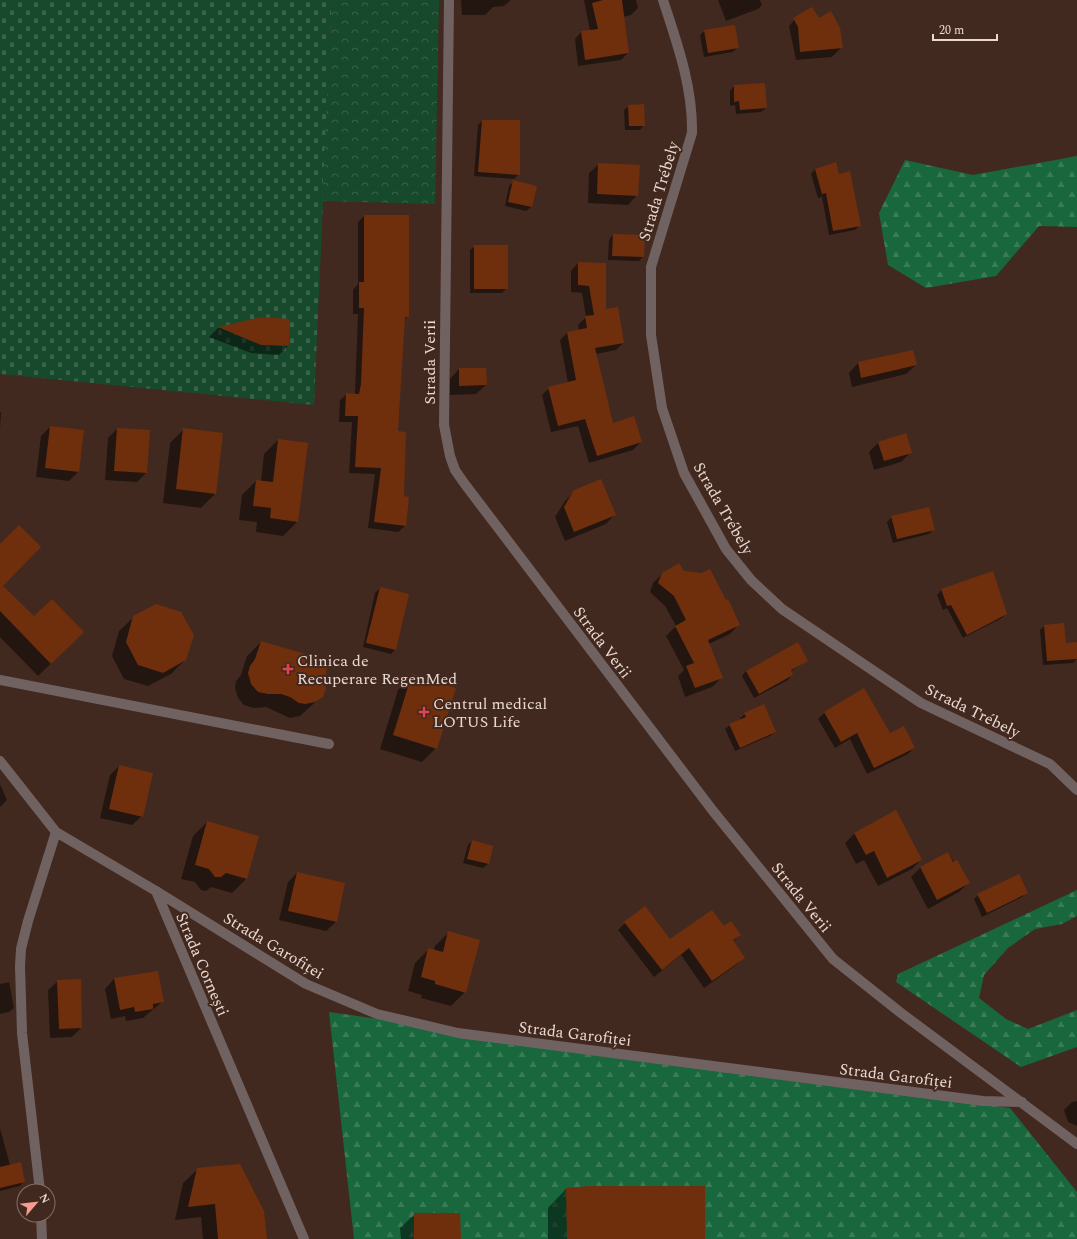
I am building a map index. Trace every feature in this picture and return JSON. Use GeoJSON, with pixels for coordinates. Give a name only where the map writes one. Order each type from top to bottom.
{"type":"FeatureCollection","features":[{"type":"Feature","properties":{"kind":"street","name":"Strada Verii"},"geometry":{"type":"LineString","coordinates":[[449,0],[444,425],[450,456],[455,470],[713,811],[833,959],[901,1013],[1077,1144]]}},
{"type":"Feature","properties":{"kind":"street","name":"Strada Trébely"},"geometry":{"type":"LineString","coordinates":[[663,0],[690,93],[692,133],[652,267],[651,334],[662,408],[684,473],[726,549],[751,580],[782,609],[921,703],[1050,764],[1077,790]]}},
{"type":"Feature","properties":{"kind":"street"},"geometry":{"type":"LineString","coordinates":[[0,680],[329,744]]}},
{"type":"Feature","properties":{"kind":"street"},"geometry":{"type":"LineString","coordinates":[[0,760],[56,832],[156,891]]}},
{"type":"Feature","properties":{"kind":"street"},"geometry":{"type":"LineString","coordinates":[[39,1183],[22,1033],[20,966],[28,921],[56,832]]}},
{"type":"Feature","properties":{"kind":"street","name":"Strada Garofiței"},"geometry":{"type":"LineString","coordinates":[[156,891],[306,984],[377,1014],[458,1034],[983,1101],[1022,1102]]}},
{"type":"Feature","properties":{"kind":"street","name":"Strada Cornești"},"geometry":{"type":"LineString","coordinates":[[156,891],[304,1239]]}},
{"type":"Feature","properties":{"kind":"street"},"geometry":{"type":"LineString","coordinates":[[41,1223],[42,1239]]}},
{"type":"Feature","properties":{"kind":"green space"},"geometry":{"type":"Polygon","coordinates":[[[0,0],[332,0],[314,405],[0,374],[0,0]]]}},
{"type":"Feature","properties":{"kind":"green space"},"geometry":{"type":"Polygon","coordinates":[[[332,0],[439,0],[435,204],[322,201],[332,0]]]}},
{"type":"Feature","properties":{"kind":"green space"},"geometry":{"type":"Polygon","coordinates":[[[1077,156],[1077,227],[1039,226],[996,276],[926,288],[888,265],[879,213],[905,160],[973,175],[1077,156]]]}},
{"type":"Feature","properties":{"kind":"green space"},"geometry":{"type":"Polygon","coordinates":[[[1077,890],[1077,916],[1062,924],[1035,929],[1008,948],[984,975],[979,998],[1006,1019],[1028,1029],[1077,1010],[1077,1047],[1021,1067],[896,982],[898,974],[1077,890]]]}},
{"type":"Feature","properties":{"kind":"green space"},"geometry":{"type":"Polygon","coordinates":[[[329,1012],[1010,1108],[1077,1192],[1077,1239],[354,1239],[329,1012]]]}},
{"type":"Feature","properties":{"kind":"building"},"geometry":{"type":"Polygon","coordinates":[[[603,0],[622,0],[629,53],[585,60],[581,31],[598,29],[592,3],[603,0]]]}},
{"type":"Feature","properties":{"kind":"building"},"geometry":{"type":"Polygon","coordinates":[[[812,7],[819,18],[831,11],[840,28],[843,48],[800,52],[798,27],[793,18],[812,7]]]}},
{"type":"Feature","properties":{"kind":"building"},"geometry":{"type":"Polygon","coordinates":[[[735,25],[739,48],[708,53],[704,30],[735,25]]]}},
{"type":"Feature","properties":{"kind":"building"},"geometry":{"type":"Polygon","coordinates":[[[765,84],[767,108],[740,110],[739,101],[734,102],[734,85],[765,84]]]}},
{"type":"Feature","properties":{"kind":"building"},"geometry":{"type":"Polygon","coordinates":[[[644,104],[645,126],[629,126],[628,105],[644,104]]]}},
{"type":"Feature","properties":{"kind":"building"},"geometry":{"type":"Polygon","coordinates":[[[482,120],[520,120],[520,175],[478,172],[482,120]]]}},
{"type":"Feature","properties":{"kind":"building"},"geometry":{"type":"Polygon","coordinates":[[[836,162],[839,174],[850,171],[861,226],[833,231],[826,193],[822,194],[815,169],[836,162]]]}},
{"type":"Feature","properties":{"kind":"building"},"geometry":{"type":"Polygon","coordinates":[[[598,163],[640,165],[638,196],[597,194],[598,163]]]}},
{"type":"Feature","properties":{"kind":"building"},"geometry":{"type":"Polygon","coordinates":[[[513,180],[537,186],[532,207],[508,202],[513,180]]]}},
{"type":"Feature","properties":{"kind":"building"},"geometry":{"type":"Polygon","coordinates":[[[364,215],[409,215],[409,317],[405,317],[398,431],[406,432],[404,496],[409,497],[406,526],[374,522],[381,468],[355,467],[358,416],[345,416],[346,393],[359,394],[361,384],[364,308],[359,308],[359,282],[364,282],[364,215]]]}},
{"type":"Feature","properties":{"kind":"building"},"geometry":{"type":"Polygon","coordinates":[[[613,234],[645,235],[644,257],[612,256],[613,234]]]}},
{"type":"Feature","properties":{"kind":"building"},"geometry":{"type":"Polygon","coordinates":[[[474,245],[508,245],[508,289],[474,289],[474,245]]]}},
{"type":"Feature","properties":{"kind":"building"},"geometry":{"type":"Polygon","coordinates":[[[578,262],[606,263],[606,309],[618,307],[624,343],[595,348],[613,423],[634,416],[642,442],[597,456],[585,419],[558,426],[548,387],[576,380],[567,332],[587,328],[585,316],[594,315],[589,286],[578,285],[578,262]]]}},
{"type":"Feature","properties":{"kind":"building"},"geometry":{"type":"Polygon","coordinates":[[[262,317],[290,319],[289,346],[261,345],[218,327],[262,317]]]}},
{"type":"Feature","properties":{"kind":"building"},"geometry":{"type":"Polygon","coordinates":[[[913,350],[917,365],[861,378],[858,362],[913,350]]]}},
{"type":"Feature","properties":{"kind":"building"},"geometry":{"type":"Polygon","coordinates":[[[459,368],[486,368],[487,385],[459,386],[459,368]]]}},
{"type":"Feature","properties":{"kind":"building"},"geometry":{"type":"Polygon","coordinates":[[[50,426],[84,430],[79,472],[45,468],[50,426]]]}},
{"type":"Feature","properties":{"kind":"building"},"geometry":{"type":"Polygon","coordinates":[[[117,428],[150,430],[147,473],[114,471],[117,428]]]}},
{"type":"Feature","properties":{"kind":"building"},"geometry":{"type":"Polygon","coordinates":[[[183,428],[223,433],[216,494],[176,489],[183,428]]]}},
{"type":"Feature","properties":{"kind":"building"},"geometry":{"type":"Polygon","coordinates":[[[906,433],[912,453],[884,461],[878,442],[906,433]]]}},
{"type":"Feature","properties":{"kind":"building"},"geometry":{"type":"Polygon","coordinates":[[[278,439],[308,443],[298,522],[270,518],[271,508],[253,506],[256,480],[273,482],[278,439]]]}},
{"type":"Feature","properties":{"kind":"building"},"geometry":{"type":"Polygon","coordinates":[[[601,479],[616,515],[574,532],[564,507],[574,490],[601,479]]]}},
{"type":"Feature","properties":{"kind":"building"},"geometry":{"type":"Polygon","coordinates":[[[929,507],[935,530],[897,539],[891,516],[929,507]]]}},
{"type":"Feature","properties":{"kind":"building"},"geometry":{"type":"Polygon","coordinates":[[[19,525],[41,547],[3,586],[34,616],[52,599],[84,632],[51,664],[0,611],[0,544],[19,525]]]}},
{"type":"Feature","properties":{"kind":"building"},"geometry":{"type":"Polygon","coordinates":[[[679,563],[684,571],[701,573],[710,569],[726,600],[728,599],[740,625],[708,640],[723,678],[695,688],[686,666],[694,663],[675,626],[686,620],[674,596],[658,583],[662,573],[679,563]]]}},
{"type":"Feature","properties":{"kind":"building"},"geometry":{"type":"Polygon","coordinates":[[[993,571],[1007,614],[967,635],[951,605],[947,606],[941,589],[993,571]]]}},
{"type":"Feature","properties":{"kind":"building"},"geometry":{"type":"Polygon","coordinates":[[[380,587],[409,594],[396,650],[366,643],[380,587]]]}},
{"type":"Feature","properties":{"kind":"building"},"geometry":{"type":"Polygon","coordinates":[[[156,604],[181,612],[194,635],[186,660],[163,673],[138,665],[126,642],[133,616],[156,604]]]}},
{"type":"Feature","properties":{"kind":"building"},"geometry":{"type":"Polygon","coordinates":[[[1064,623],[1066,643],[1077,642],[1077,659],[1047,661],[1044,625],[1064,623]]]}},
{"type":"Feature","properties":{"kind":"building","name":"Clinica de Recuperare RegenMed"},"geometry":{"type":"Polygon","coordinates":[[[261,641],[329,661],[324,680],[326,688],[323,697],[315,702],[305,704],[299,703],[290,697],[281,694],[258,692],[251,684],[248,673],[250,666],[255,659],[261,641]]]}},
{"type":"Feature","properties":{"kind":"building"},"geometry":{"type":"Polygon","coordinates":[[[798,642],[808,661],[791,670],[793,675],[759,694],[746,671],[798,642]]]}},
{"type":"Feature","properties":{"kind":"building","name":"Centrul medical LOTUS Life"},"geometry":{"type":"Polygon","coordinates":[[[412,674],[456,688],[437,749],[393,735],[412,674]]]}},
{"type":"Feature","properties":{"kind":"building"},"geometry":{"type":"Polygon","coordinates":[[[864,688],[890,733],[904,726],[915,748],[874,768],[857,733],[841,742],[824,712],[864,688]]]}},
{"type":"Feature","properties":{"kind":"building"},"geometry":{"type":"Polygon","coordinates":[[[764,704],[776,732],[740,748],[729,724],[746,717],[744,713],[764,704]]]}},
{"type":"Feature","properties":{"kind":"building"},"geometry":{"type":"Polygon","coordinates":[[[119,765],[153,773],[143,817],[109,809],[119,765]]]}},
{"type":"Feature","properties":{"kind":"building"},"geometry":{"type":"Polygon","coordinates":[[[896,810],[922,860],[887,878],[874,851],[866,855],[854,833],[896,810]]]}},
{"type":"Feature","properties":{"kind":"building"},"geometry":{"type":"Polygon","coordinates":[[[207,821],[259,836],[247,879],[226,873],[221,877],[215,877],[209,869],[195,865],[207,821]]]}},
{"type":"Feature","properties":{"kind":"building"},"geometry":{"type":"Polygon","coordinates":[[[472,840],[493,846],[489,864],[467,859],[472,840]]]}},
{"type":"Feature","properties":{"kind":"building"},"geometry":{"type":"Polygon","coordinates":[[[948,852],[953,862],[957,860],[970,883],[937,900],[920,867],[948,852]]]}},
{"type":"Feature","properties":{"kind":"building"},"geometry":{"type":"Polygon","coordinates":[[[297,872],[345,883],[337,922],[288,911],[297,872]]]}},
{"type":"Feature","properties":{"kind":"building"},"geometry":{"type":"Polygon","coordinates":[[[1019,874],[1028,893],[987,913],[977,894],[1019,874]]]}},
{"type":"Feature","properties":{"kind":"building"},"geometry":{"type":"Polygon","coordinates":[[[645,906],[670,939],[712,910],[724,926],[731,921],[741,935],[733,940],[745,958],[712,981],[689,948],[662,970],[624,922],[645,906]]]}},
{"type":"Feature","properties":{"kind":"building"},"geometry":{"type":"Polygon","coordinates":[[[448,931],[480,940],[466,993],[435,984],[435,981],[421,977],[428,948],[443,952],[448,931]]]}},
{"type":"Feature","properties":{"kind":"building"},"geometry":{"type":"Polygon","coordinates":[[[158,971],[164,1002],[153,1004],[153,1009],[135,1012],[134,1007],[120,1010],[114,978],[158,971]]]}},
{"type":"Feature","properties":{"kind":"building"},"geometry":{"type":"Polygon","coordinates":[[[81,979],[82,1028],[59,1029],[57,980],[81,979]]]}},
{"type":"Feature","properties":{"kind":"building"},"geometry":{"type":"Polygon","coordinates":[[[21,1162],[25,1182],[0,1188],[0,1167],[21,1162]]]}},
{"type":"Feature","properties":{"kind":"building"},"geometry":{"type":"Polygon","coordinates":[[[240,1164],[264,1211],[267,1239],[218,1239],[215,1204],[188,1207],[197,1168],[240,1164]]]}},
{"type":"Feature","properties":{"kind":"building"},"geometry":{"type":"Polygon","coordinates":[[[590,1186],[705,1186],[705,1239],[567,1239],[566,1188],[590,1186]]]}},
{"type":"Feature","properties":{"kind":"building"},"geometry":{"type":"Polygon","coordinates":[[[414,1213],[460,1213],[461,1239],[414,1239],[414,1213]]]}},
{"type":"Feature","properties":{"kind":"place","name":"Clinica de Recuperare RegenMed"},"geometry":{"type":"Point","coordinates":[288,669]}},
{"type":"Feature","properties":{"kind":"place","name":"Centrul medical LOTUS Life"},"geometry":{"type":"Point","coordinates":[424,712]}}]}
